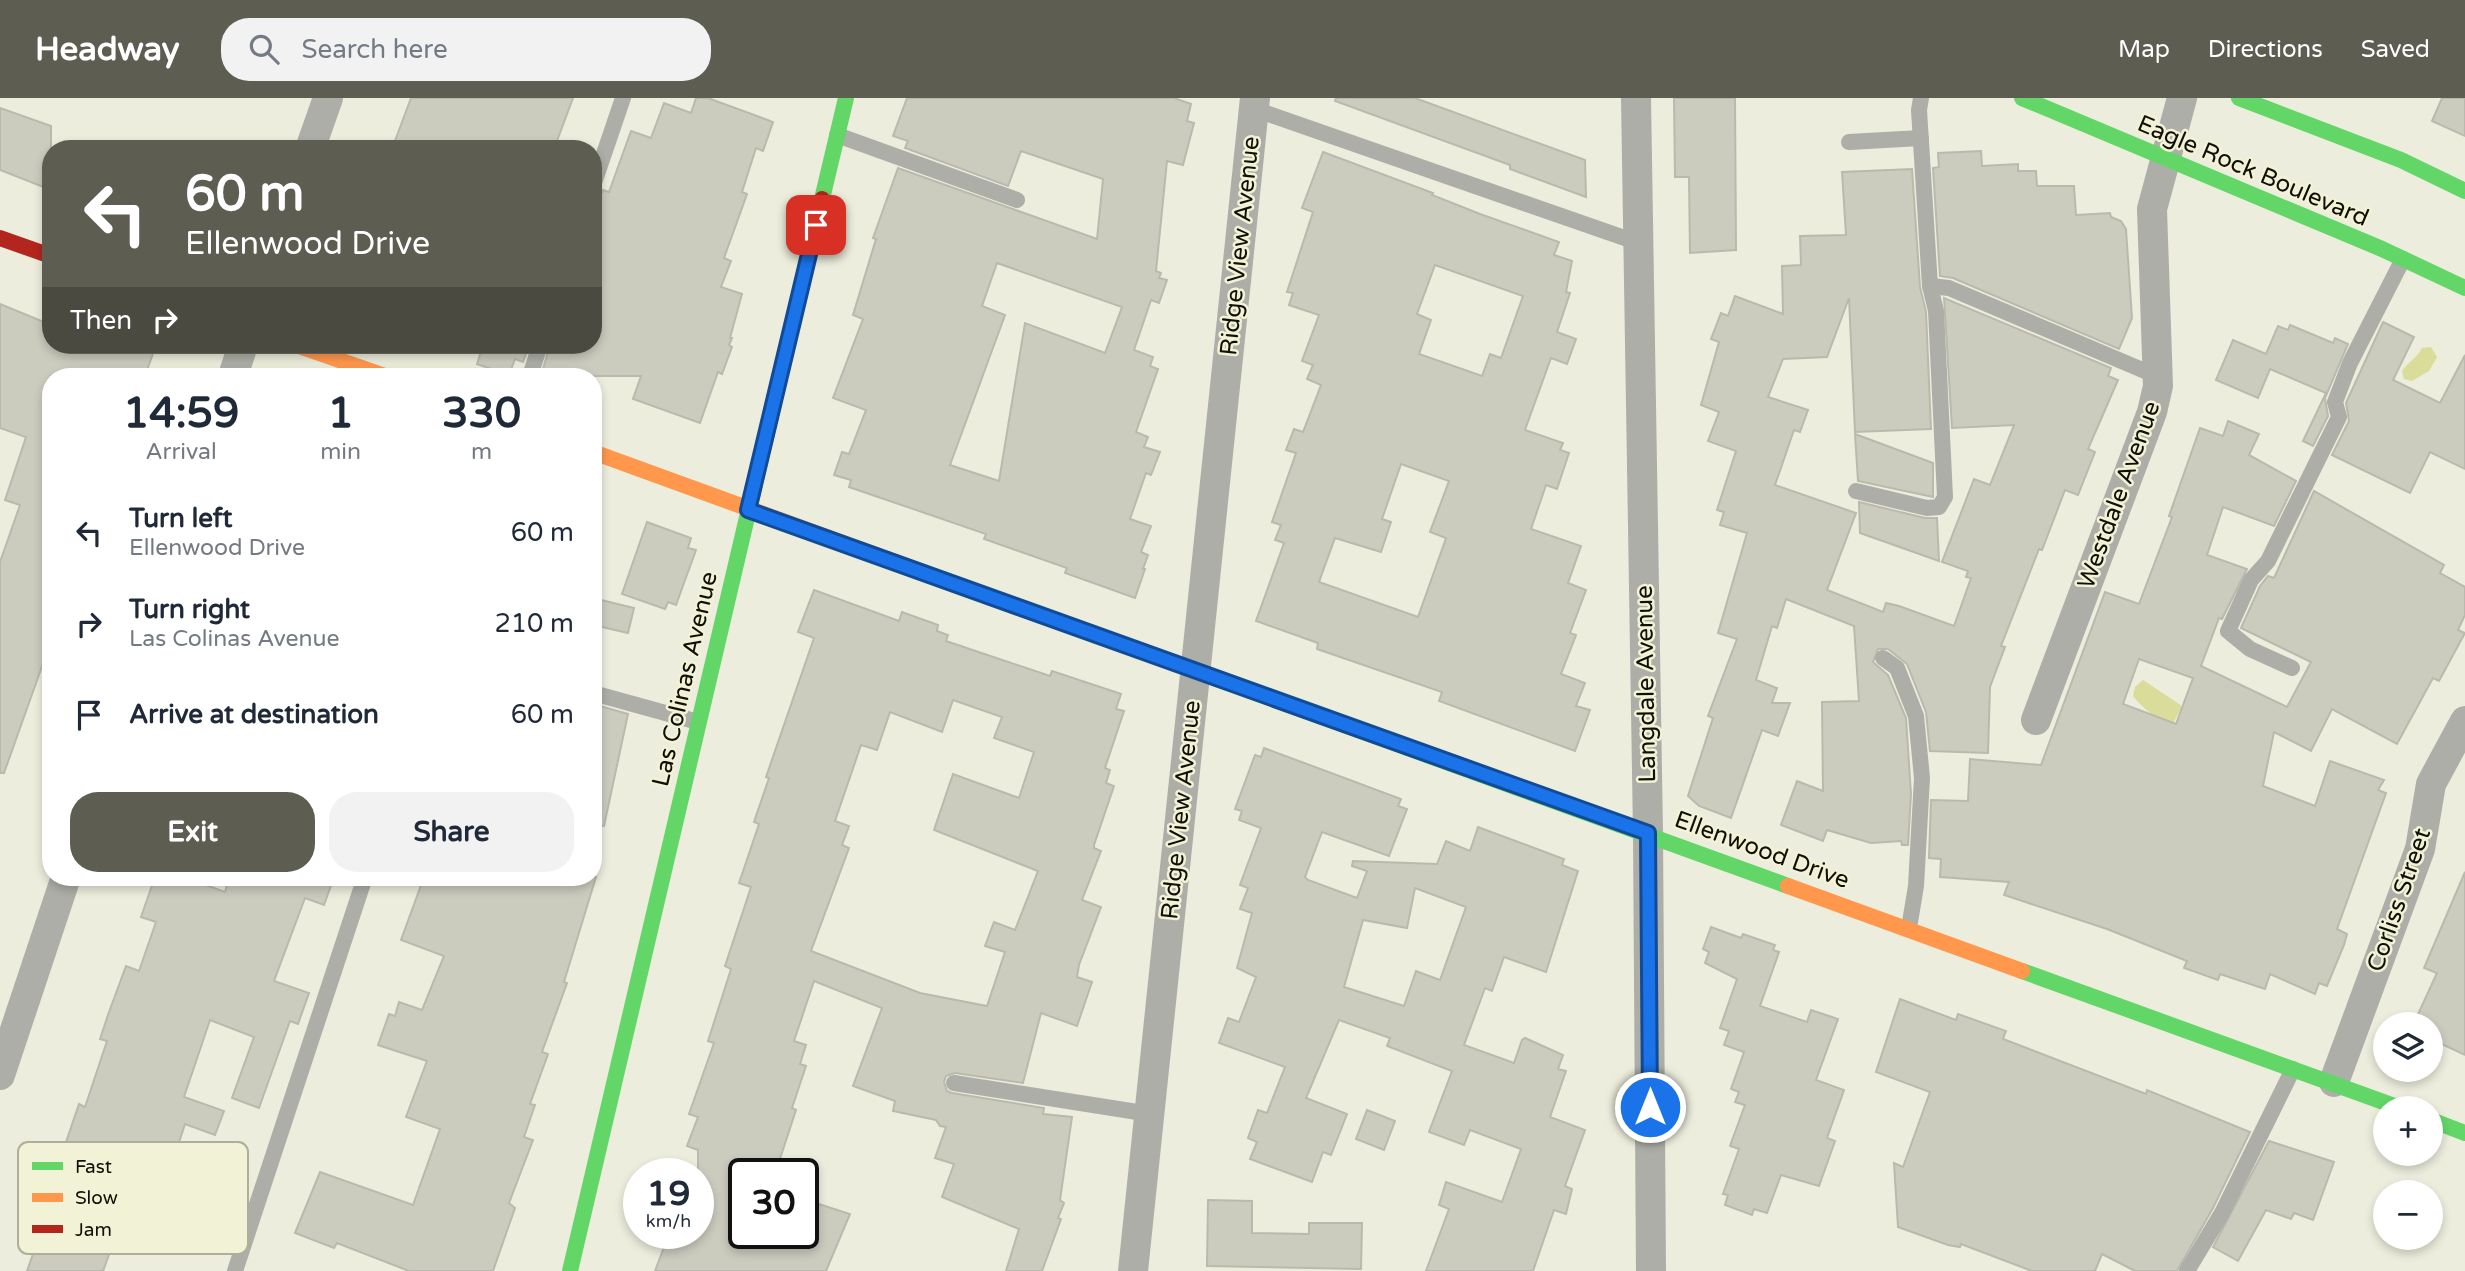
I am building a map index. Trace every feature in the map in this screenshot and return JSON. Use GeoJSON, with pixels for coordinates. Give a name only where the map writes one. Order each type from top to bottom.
{"type":"FeatureCollection","features":[{"type":"Feature","properties":{"kind":"street"},"geometry":{"type":"LineString","coordinates":[[313,140],[328,98]]}},
{"type":"Feature","properties":{"kind":"street","name":"Las Colinas Avenue"},"geometry":{"type":"LineString","coordinates":[[570,1271],[846,98]]}},
{"type":"Feature","properties":{"kind":"street","name":"Langdale Avenue"},"geometry":{"type":"LineString","coordinates":[[1636,98],[1648,833],[1651,1271]]}},
{"type":"Feature","properties":{"kind":"street","name":"Eagle Rock Boulevard"},"geometry":{"type":"LineString","coordinates":[[2022,98],[2403,259],[2465,288]]}},
{"type":"Feature","properties":{"kind":"street","name":"Westdale Avenue"},"geometry":{"type":"LineString","coordinates":[[2036,720],[2152,412],[2159,377],[2152,209],[2182,98]]}},
{"type":"Feature","properties":{"kind":"street"},"geometry":{"type":"LineString","coordinates":[[2239,98],[2377,150],[2461,189]]}},
{"type":"Feature","properties":{"kind":"street","name":"Ridge View Avenue"},"geometry":{"type":"LineString","coordinates":[[1133,1271],[1196,671],[1250,102]]}},
{"type":"Feature","properties":{"kind":"street"},"geometry":{"type":"LineString","coordinates":[[0,238],[42,253]]}},
{"type":"Feature","properties":{"kind":"street"},"geometry":{"type":"LineString","coordinates":[[322,354],[362,368]]}},
{"type":"Feature","properties":{"kind":"street","name":"Ellenwood Drive"},"geometry":{"type":"LineString","coordinates":[[602,455],[2373,1097]]}},
{"type":"Feature","properties":{"kind":"street","name":"Corliss Street"},"geometry":{"type":"LineString","coordinates":[[2334,1082],[2420,849],[2431,784],[2465,721]]}},
{"type":"Feature","properties":{"kind":"street"},"geometry":{"type":"LineString","coordinates":[[0,1075],[63,886]]}},
{"type":"Feature","properties":{"kind":"street"},"geometry":{"type":"LineString","coordinates":[[2443,1125],[2465,1133]]}},
{"type":"Feature","properties":{"kind":"lane"},"geometry":{"type":"LineString","coordinates":[[602,160],[623,98]]}},
{"type":"Feature","properties":{"kind":"lane"},"geometry":{"type":"LineString","coordinates":[[1856,491],[1927,508],[1939,507],[1945,497],[1936,311],[1930,286],[1921,138],[1922,98]]}},
{"type":"Feature","properties":{"kind":"lane"},"geometry":{"type":"LineString","coordinates":[[1250,102],[1639,243]]}},
{"type":"Feature","properties":{"kind":"lane"},"geometry":{"type":"LineString","coordinates":[[837,135],[1017,200]]}},
{"type":"Feature","properties":{"kind":"lane"},"geometry":{"type":"LineString","coordinates":[[1849,142],[1921,138]]}},
{"type":"Feature","properties":{"kind":"lane"},"geometry":{"type":"LineString","coordinates":[[2461,189],[2465,172]]}},
{"type":"Feature","properties":{"kind":"lane"},"geometry":{"type":"LineString","coordinates":[[2292,668],[2250,649],[2228,631],[2251,580],[2268,561],[2339,417],[2335,402],[2350,363],[2403,259]]}},
{"type":"Feature","properties":{"kind":"lane"},"geometry":{"type":"LineString","coordinates":[[1930,286],[1950,288],[2159,377]]}},
{"type":"Feature","properties":{"kind":"lane"},"geometry":{"type":"LineString","coordinates":[[1883,658],[1897,667],[1916,716],[1922,778],[1916,886],[1909,928]]}},
{"type":"Feature","properties":{"kind":"lane"},"geometry":{"type":"LineString","coordinates":[[602,695],[698,722]]}},
{"type":"Feature","properties":{"kind":"lane"},"geometry":{"type":"LineString","coordinates":[[248,1232],[362,886]]}},
{"type":"Feature","properties":{"kind":"lane"},"geometry":{"type":"LineString","coordinates":[[2187,1271],[2222,1213],[2294,1067]]}},
{"type":"Feature","properties":{"kind":"lane"},"geometry":{"type":"LineString","coordinates":[[954,1083],[1150,1114]]}},
{"type":"Feature","properties":{"kind":"lane"},"geometry":{"type":"LineString","coordinates":[[235,1271],[241,1254]]}},
{"type":"Feature","properties":{"kind":"shaded area"},"geometry":{"type":"Polygon","coordinates":[[[2431,347],[2437,357],[2429,371],[2412,381],[2404,379],[2404,368],[2422,348],[2431,347]]]}},
{"type":"Feature","properties":{"kind":"shaded area"},"geometry":{"type":"Polygon","coordinates":[[[2143,680],[2182,706],[2174,722],[2156,717],[2133,696],[2135,687],[2143,680]]]}},
{"type":"Feature","properties":{"kind":"building"},"geometry":{"type":"Polygon","coordinates":[[[411,98],[573,98],[557,140],[395,140],[411,98]]]}},
{"type":"Feature","properties":{"kind":"building"},"geometry":{"type":"Polygon","coordinates":[[[696,98],[708,98],[773,122],[763,151],[756,148],[742,192],[747,194],[724,258],[731,261],[721,287],[742,294],[730,338],[729,345],[732,347],[722,374],[718,372],[700,423],[633,399],[641,376],[602,376],[602,368],[543,368],[547,354],[602,354],[602,193],[603,190],[609,192],[631,131],[651,138],[664,103],[691,113],[696,98]]]}},
{"type":"Feature","properties":{"kind":"building"},"geometry":{"type":"Polygon","coordinates":[[[907,98],[1174,98],[1191,104],[1187,121],[1194,123],[1183,165],[1167,161],[1156,271],[1161,273],[1159,278],[1167,280],[1159,303],[1151,300],[1134,350],[1153,357],[1150,366],[1158,369],[1136,432],[1148,437],[1144,447],[1160,452],[1151,475],[1146,473],[1130,519],[1151,526],[1141,552],[1148,555],[1135,598],[1065,573],[1067,568],[984,539],[986,534],[849,487],[851,480],[834,475],[842,452],[849,454],[866,410],[833,398],[863,319],[853,315],[876,239],[873,238],[898,168],[1097,239],[1103,179],[1021,151],[1008,186],[905,148],[908,141],[893,136],[907,98]],[[997,263],[982,306],[1005,315],[950,465],[999,481],[1025,323],[1105,353],[1122,307],[997,263]]]}},
{"type":"Feature","properties":{"kind":"building"},"geometry":{"type":"Polygon","coordinates":[[[1336,98],[1415,98],[1585,160],[1586,197],[1510,169],[1510,165],[1335,101],[1336,98]]]}},
{"type":"Feature","properties":{"kind":"building"},"geometry":{"type":"Polygon","coordinates":[[[1674,98],[1735,98],[1736,250],[1690,253],[1689,177],[1675,177],[1674,98]]]}},
{"type":"Feature","properties":{"kind":"building"},"geometry":{"type":"Polygon","coordinates":[[[2442,98],[2465,98],[2465,136],[2432,121],[2442,98]]]}},
{"type":"Feature","properties":{"kind":"building"},"geometry":{"type":"Polygon","coordinates":[[[0,108],[51,126],[51,140],[42,140],[42,186],[0,170],[0,108]]]}},
{"type":"Feature","properties":{"kind":"building"},"geometry":{"type":"Polygon","coordinates":[[[1981,151],[1982,166],[2018,164],[2018,171],[2036,171],[2037,186],[2074,186],[2076,215],[2110,213],[2111,217],[2121,221],[2126,229],[2132,318],[2119,349],[1953,278],[1940,276],[1933,168],[1939,167],[1938,153],[1981,151]]]}},
{"type":"Feature","properties":{"kind":"building"},"geometry":{"type":"Polygon","coordinates":[[[1323,152],[1559,242],[1554,255],[1572,261],[1566,292],[1570,293],[1557,332],[1576,339],[1567,364],[1551,358],[1525,430],[1563,443],[1560,450],[1569,453],[1557,489],[1546,485],[1531,529],[1581,546],[1568,583],[1586,590],[1570,633],[1576,635],[1561,674],[1585,683],[1576,706],[1590,710],[1575,751],[1439,701],[1442,692],[1317,649],[1318,643],[1256,621],[1284,543],[1275,540],[1281,525],[1272,522],[1296,453],[1286,450],[1294,429],[1303,432],[1321,385],[1307,379],[1313,365],[1302,361],[1319,315],[1289,305],[1293,293],[1287,292],[1313,212],[1302,208],[1323,152]],[[1435,265],[1417,314],[1431,320],[1419,354],[1482,376],[1490,354],[1501,358],[1523,296],[1435,265]],[[1401,464],[1382,519],[1391,522],[1381,552],[1335,538],[1319,582],[1418,617],[1446,538],[1430,532],[1449,481],[1401,464]]]}},
{"type":"Feature","properties":{"kind":"building"},"geometry":{"type":"Polygon","coordinates":[[[1912,169],[1920,287],[1926,312],[1931,429],[1855,432],[1849,298],[1827,357],[1783,359],[1768,397],[1808,410],[1800,432],[1794,430],[1775,485],[1856,513],[1827,590],[1883,612],[1886,603],[1954,626],[1971,578],[1966,577],[1968,571],[1942,562],[1974,479],[1990,485],[2014,425],[1952,428],[1944,298],[2111,368],[2108,376],[2118,380],[2088,449],[2095,452],[2078,495],[2065,490],[2001,646],[2005,647],[1990,687],[1988,753],[1930,751],[1926,712],[1907,664],[1888,649],[1878,649],[1873,662],[1888,675],[1906,718],[1911,794],[1908,845],[1902,845],[1901,841],[1871,843],[1827,830],[1823,841],[1781,825],[1797,781],[1823,791],[1822,702],[1859,701],[1854,626],[1786,599],[1777,628],[1772,626],[1756,680],[1777,688],[1772,703],[1790,703],[1778,736],[1762,730],[1731,818],[1699,806],[1688,796],[1713,718],[1708,716],[1737,639],[1718,633],[1747,533],[1720,525],[1724,512],[1717,510],[1736,451],[1708,441],[1719,412],[1701,405],[1719,342],[1711,339],[1721,313],[1728,316],[1735,296],[1783,314],[1782,266],[1801,265],[1800,236],[1846,235],[1842,172],[1912,169]]]}},
{"type":"Feature","properties":{"kind":"building"},"geometry":{"type":"Polygon","coordinates":[[[0,304],[42,321],[42,354],[153,354],[148,368],[42,368],[42,666],[4,773],[0,773],[0,562],[20,505],[5,500],[26,437],[0,428],[0,304]]]}},
{"type":"Feature","properties":{"kind":"building"},"geometry":{"type":"Polygon","coordinates":[[[2383,322],[2414,337],[2393,380],[2440,403],[2465,355],[2465,469],[2430,452],[2410,493],[2332,455],[2349,421],[2346,403],[2383,322]]]}},
{"type":"Feature","properties":{"kind":"building"},"geometry":{"type":"Polygon","coordinates":[[[2290,325],[2333,343],[2335,338],[2348,344],[2325,398],[2328,416],[2313,446],[2303,441],[2326,393],[2270,369],[2258,398],[2216,380],[2233,340],[2266,354],[2278,326],[2288,330],[2290,325]]]}},
{"type":"Feature","properties":{"kind":"building"},"geometry":{"type":"Polygon","coordinates":[[[480,354],[526,354],[523,362],[515,359],[512,368],[489,368],[477,364],[480,354]]]}},
{"type":"Feature","properties":{"kind":"building"},"geometry":{"type":"Polygon","coordinates":[[[2228,421],[2259,434],[2249,455],[2296,481],[2274,526],[2223,507],[2207,555],[2247,569],[2222,619],[2219,618],[2201,666],[2287,707],[2311,662],[2241,628],[2260,586],[2268,576],[2274,578],[2314,491],[2444,565],[2440,573],[2465,587],[2465,615],[2458,630],[2465,633],[2439,681],[2433,678],[2397,744],[2332,709],[2311,751],[2274,732],[2263,786],[2315,806],[2330,761],[2384,780],[2378,790],[2386,793],[2337,929],[2347,934],[2344,945],[2327,986],[2319,983],[2315,994],[2270,974],[2265,989],[2220,974],[2218,980],[2184,968],[2187,961],[2107,929],[2004,895],[2009,882],[1940,877],[1941,859],[1929,858],[1931,800],[1968,801],[1970,759],[2041,765],[2105,592],[2139,604],[2172,517],[2169,516],[2200,428],[2223,436],[2228,421]],[[2139,659],[2123,704],[2176,724],[2193,678],[2139,659]]]}},
{"type":"Feature","properties":{"kind":"building"},"geometry":{"type":"Polygon","coordinates":[[[1855,434],[1933,463],[1933,497],[1858,481],[1855,434]]]}},
{"type":"Feature","properties":{"kind":"building"},"geometry":{"type":"Polygon","coordinates":[[[1859,502],[1925,518],[1937,518],[1939,561],[1860,533],[1859,502]]]}},
{"type":"Feature","properties":{"kind":"building"},"geometry":{"type":"Polygon","coordinates":[[[647,522],[691,538],[688,548],[696,550],[676,605],[668,602],[665,609],[622,594],[647,522]]]}},
{"type":"Feature","properties":{"kind":"building"},"geometry":{"type":"Polygon","coordinates":[[[814,590],[899,621],[902,612],[938,625],[937,631],[948,635],[946,641],[1050,676],[1052,671],[1121,694],[1116,709],[1124,711],[1105,768],[1110,770],[1106,783],[1114,786],[1094,845],[1094,848],[1101,851],[1082,900],[1101,907],[1079,965],[1077,977],[1092,982],[1077,1026],[1041,1013],[1023,1083],[955,1073],[946,1076],[944,1082],[947,1091],[952,1093],[1044,1108],[1043,1114],[1072,1117],[1060,1200],[1064,1203],[1058,1218],[1061,1219],[1042,1271],[1006,1271],[1019,1229],[942,1197],[954,1164],[935,1158],[946,1127],[940,1126],[936,1120],[893,1111],[895,1101],[853,1086],[882,1008],[814,981],[794,1041],[806,1045],[800,1064],[806,1066],[792,1108],[796,1110],[780,1158],[728,1158],[728,1249],[819,1249],[819,1204],[850,1214],[826,1271],[655,1271],[663,1249],[714,1249],[714,1158],[698,1158],[698,1150],[687,1146],[698,1117],[689,1114],[714,1043],[708,1041],[731,969],[725,966],[751,887],[739,883],[759,824],[754,822],[769,778],[766,777],[814,638],[798,632],[814,590]],[[953,700],[942,732],[890,712],[877,750],[861,745],[835,821],[849,826],[842,845],[849,848],[811,951],[920,993],[987,1006],[1005,952],[985,946],[994,922],[1015,930],[1038,871],[934,830],[953,774],[1019,798],[1034,752],[994,738],[1002,717],[953,700]]]}},
{"type":"Feature","properties":{"kind":"building"},"geometry":{"type":"Polygon","coordinates":[[[602,600],[634,608],[628,633],[602,627],[602,600]]]}},
{"type":"Feature","properties":{"kind":"building"},"geometry":{"type":"Polygon","coordinates":[[[602,707],[628,714],[602,826],[602,707]]]}},
{"type":"Feature","properties":{"kind":"building"},"geometry":{"type":"Polygon","coordinates":[[[1264,748],[1401,799],[1398,806],[1407,809],[1389,856],[1322,832],[1305,877],[1357,898],[1367,871],[1352,866],[1353,861],[1437,864],[1446,841],[1470,851],[1478,827],[1564,859],[1562,865],[1578,871],[1546,972],[1504,957],[1492,991],[1485,988],[1464,1045],[1514,1063],[1525,1038],[1563,1055],[1558,1069],[1566,1071],[1550,1117],[1585,1130],[1565,1186],[1572,1189],[1566,1214],[1554,1210],[1533,1271],[1426,1271],[1449,1209],[1439,1205],[1446,1182],[1502,1202],[1521,1149],[1470,1130],[1464,1145],[1429,1132],[1452,1071],[1387,1046],[1390,1038],[1339,1020],[1306,1098],[1347,1114],[1331,1155],[1323,1152],[1312,1182],[1250,1159],[1257,1142],[1248,1138],[1258,1110],[1267,1113],[1285,1067],[1219,1043],[1228,1018],[1239,1022],[1256,977],[1237,968],[1252,913],[1240,909],[1248,888],[1240,885],[1261,828],[1239,820],[1242,811],[1235,809],[1255,755],[1261,757],[1264,748]],[[1415,888],[1407,928],[1363,920],[1344,987],[1404,1006],[1416,971],[1440,980],[1466,907],[1415,888]]]}},
{"type":"Feature","properties":{"kind":"building"},"geometry":{"type":"Polygon","coordinates":[[[2465,872],[2465,1055],[2443,1045],[2443,1012],[2419,1012],[2437,973],[2424,968],[2465,872]]]}},
{"type":"Feature","properties":{"kind":"building"},"geometry":{"type":"Polygon","coordinates":[[[152,886],[209,886],[225,892],[227,886],[331,886],[324,905],[305,898],[274,981],[309,993],[298,1024],[290,1021],[259,1108],[232,1098],[254,1037],[210,1020],[184,1097],[224,1111],[215,1135],[185,1124],[179,1142],[66,1142],[79,1104],[85,1107],[107,1041],[100,1039],[126,966],[139,971],[156,922],[141,917],[152,886]]]}},
{"type":"Feature","properties":{"kind":"building"},"geometry":{"type":"Polygon","coordinates":[[[421,886],[593,886],[564,982],[567,983],[542,1052],[548,1054],[530,1104],[535,1105],[524,1137],[533,1140],[509,1203],[515,1208],[493,1271],[409,1271],[337,1243],[334,1248],[295,1233],[320,1172],[413,1205],[440,1129],[406,1117],[427,1061],[378,1045],[389,1014],[395,1016],[399,1002],[422,1010],[444,956],[401,940],[421,886]]]}},
{"type":"Feature","properties":{"kind":"building"},"geometry":{"type":"Polygon","coordinates":[[[1711,927],[1741,938],[1743,934],[1775,945],[1773,950],[1779,952],[1760,1006],[1807,1022],[1811,1010],[1838,1019],[1816,1080],[1844,1090],[1827,1138],[1835,1141],[1819,1186],[1781,1175],[1767,1213],[1754,1209],[1752,1215],[1725,1205],[1728,1195],[1723,1194],[1739,1149],[1730,1146],[1745,1105],[1735,1102],[1739,1092],[1731,1089],[1744,1052],[1724,1045],[1729,1031],[1720,1028],[1737,979],[1705,963],[1709,952],[1703,949],[1711,927]]]}},
{"type":"Feature","properties":{"kind":"building"},"geometry":{"type":"Polygon","coordinates":[[[1900,999],[1956,1020],[1958,1014],[2006,1031],[2003,1039],[2146,1094],[2147,1090],[2250,1132],[2213,1208],[2177,1271],[2135,1271],[2102,1254],[2095,1271],[2032,1271],[1961,1244],[1960,1247],[1948,1245],[1898,1227],[1894,1163],[1903,1167],[1930,1092],[1876,1072],[1900,999]]]}},
{"type":"Feature","properties":{"kind":"building"},"geometry":{"type":"Polygon","coordinates":[[[1367,1110],[1395,1121],[1384,1150],[1356,1139],[1367,1110]]]}},
{"type":"Feature","properties":{"kind":"building"},"geometry":{"type":"Polygon","coordinates":[[[2269,1141],[2334,1162],[2313,1220],[2294,1213],[2291,1219],[2266,1210],[2238,1261],[2213,1247],[2269,1141]]]}},
{"type":"Feature","properties":{"kind":"building"},"geometry":{"type":"Polygon","coordinates":[[[1208,1200],[1252,1201],[1252,1233],[1309,1234],[1309,1223],[1362,1223],[1361,1269],[1207,1266],[1208,1200]]]}},
{"type":"Feature","properties":{"kind":"building"},"geometry":{"type":"Polygon","coordinates":[[[33,1254],[109,1254],[103,1271],[27,1271],[33,1254]]]}},
{"type":"Feature","properties":{"kind":"traffic: fast"},"geometry":{"type":"LineString","coordinates":[[822,199],[846,98]]}},
{"type":"Feature","properties":{"kind":"traffic: fast"},"geometry":{"type":"LineString","coordinates":[[2022,98],[2382,249],[2465,288]]}},
{"type":"Feature","properties":{"kind":"traffic: fast"},"geometry":{"type":"LineString","coordinates":[[2239,98],[2401,160],[2465,191]]}},
{"type":"Feature","properties":{"kind":"traffic: fast"},"geometry":{"type":"LineString","coordinates":[[570,1271],[764,445]]}},
{"type":"Feature","properties":{"kind":"traffic: fast"},"geometry":{"type":"LineString","coordinates":[[917,570],[1788,886]]}},
{"type":"Feature","properties":{"kind":"traffic: fast"},"geometry":{"type":"LineString","coordinates":[[2022,971],[2373,1098]]}},
{"type":"Feature","properties":{"kind":"traffic: fast"},"geometry":{"type":"LineString","coordinates":[[2443,1125],[2465,1133]]}},
{"type":"Feature","properties":{"kind":"traffic: slow"},"geometry":{"type":"LineString","coordinates":[[322,354],[362,368]]}},
{"type":"Feature","properties":{"kind":"traffic: slow"},"geometry":{"type":"LineString","coordinates":[[602,455],[917,570]]}},
{"type":"Feature","properties":{"kind":"traffic: slow"},"geometry":{"type":"LineString","coordinates":[[1788,886],[2022,971]]}},
{"type":"Feature","properties":{"kind":"traffic: jam"},"geometry":{"type":"LineString","coordinates":[[764,445],[822,199]]}},
{"type":"Feature","properties":{"kind":"traffic: jam"},"geometry":{"type":"LineString","coordinates":[[0,238],[42,253]]}},
{"type":"Feature","properties":{"kind":"route"},"geometry":{"type":"LineString","coordinates":[[816,225],[748,510],[1648,833],[1650,1107]]}}]}
